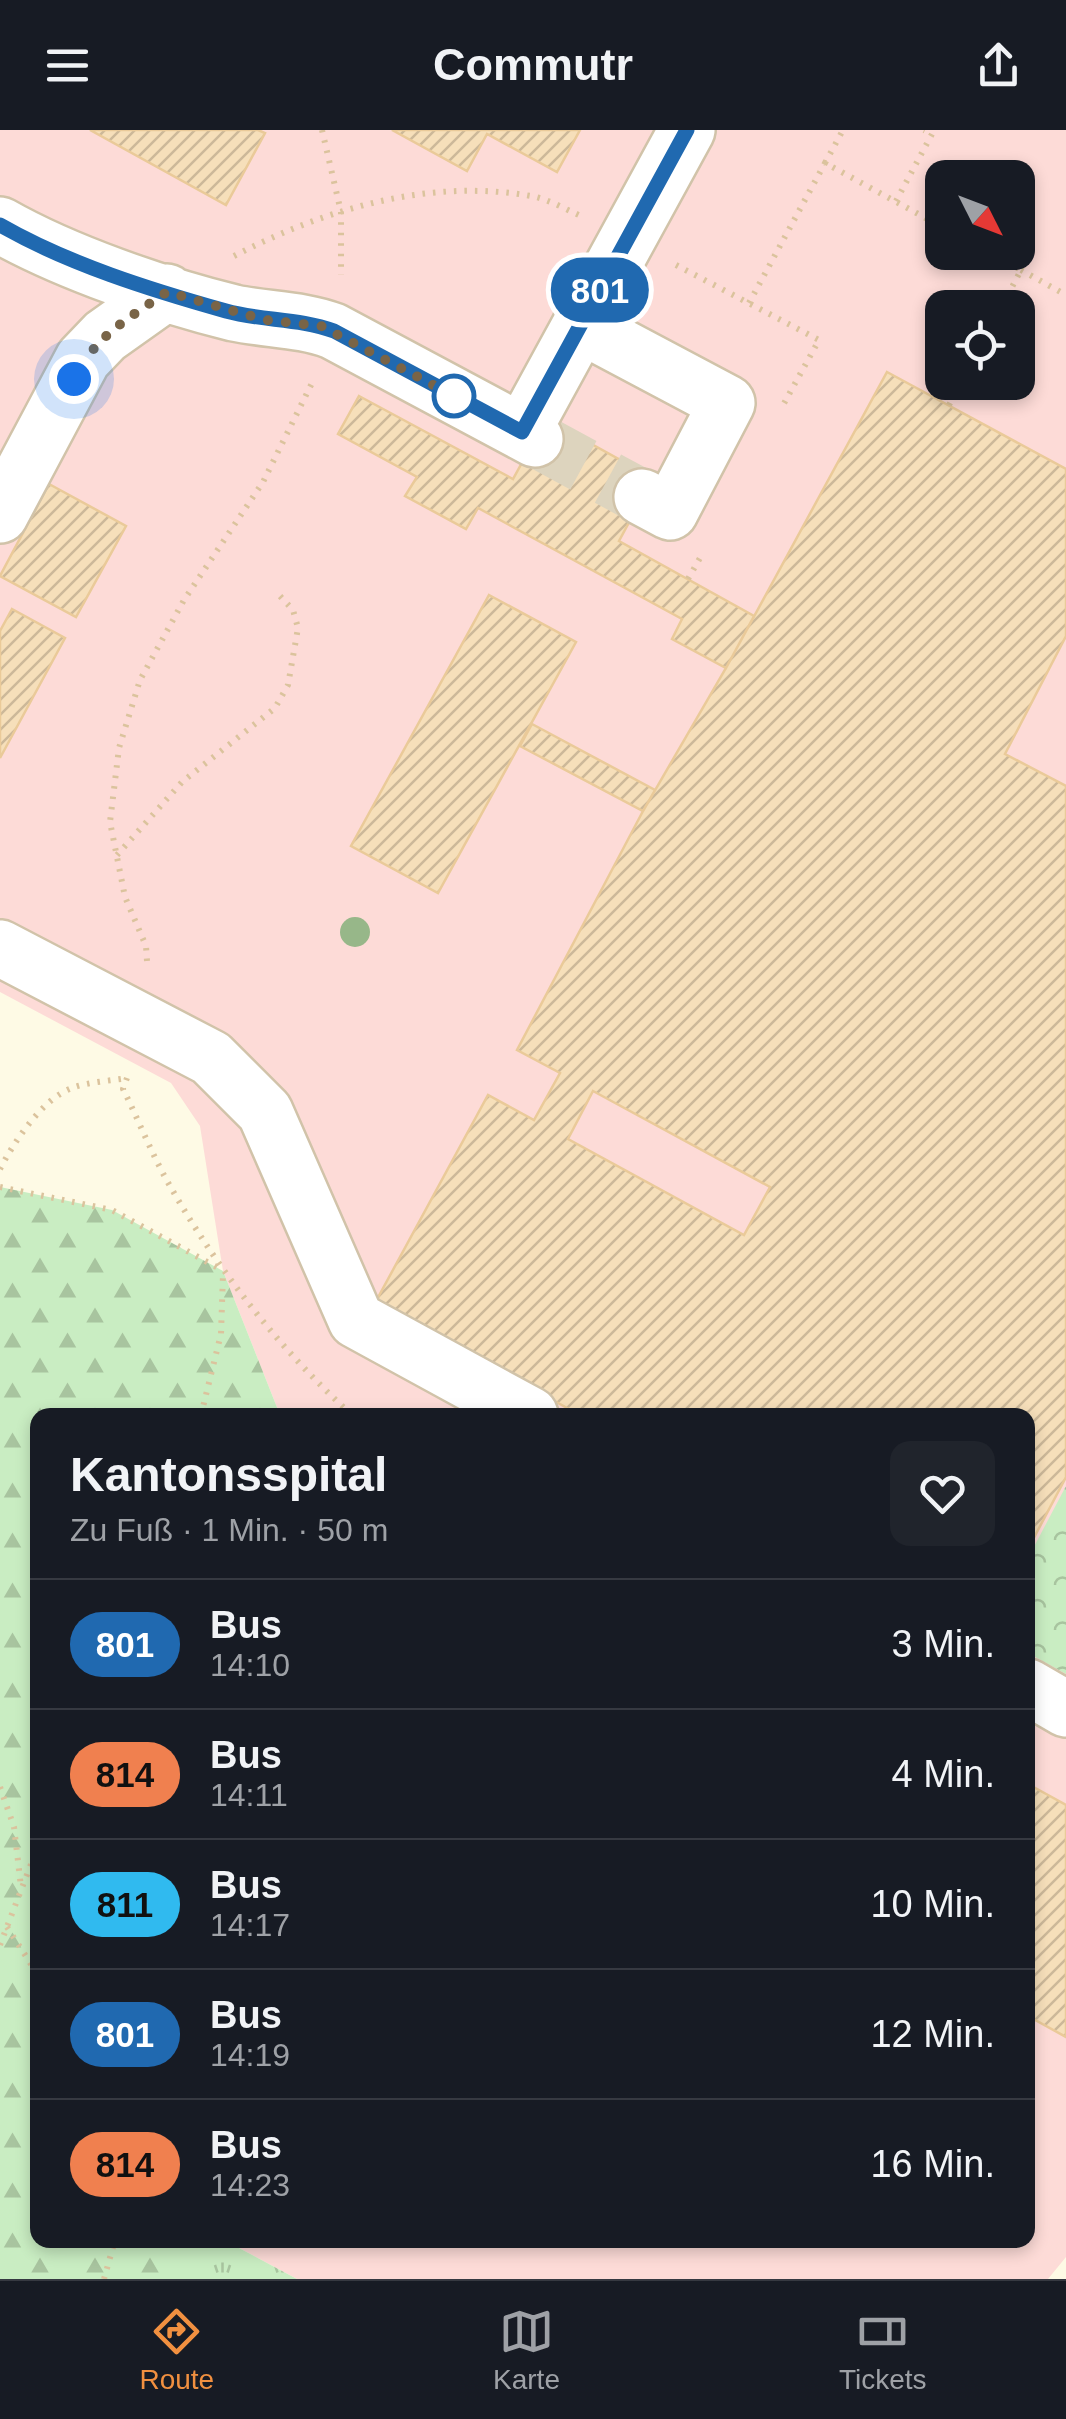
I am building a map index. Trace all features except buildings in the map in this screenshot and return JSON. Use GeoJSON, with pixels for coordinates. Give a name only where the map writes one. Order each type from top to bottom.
{"type":"FeatureCollection","features":[{"type":"Feature","properties":{"kind":"lane"},"geometry":{"type":"LineString","coordinates":[[0,225],[83,262],[167,292],[246,316],[334,331],[528,436],[580,325],[687,130]]}},
{"type":"Feature","properties":{"kind":"lane"},"geometry":{"type":"LineString","coordinates":[[0,515],[83,359],[104,336],[167,292]]}},
{"type":"Feature","properties":{"kind":"lane"},"geometry":{"type":"LineString","coordinates":[[580,325],[728,403],[670,512],[642,498]]}},
{"type":"Feature","properties":{"kind":"lane"},"geometry":{"type":"LineString","coordinates":[[0,948],[145,1001],[211,1058],[265,1112],[356,1320],[517,1408]]}},
{"type":"Feature","properties":{"kind":"lane"},"geometry":{"type":"LineString","coordinates":[[1035,1692],[1066,1708]]}},
{"type":"Feature","properties":{"kind":"path"},"geometry":{"type":"LineString","coordinates":[[322,130],[340,212],[340,288]]}},
{"type":"Feature","properties":{"kind":"path"},"geometry":{"type":"LineString","coordinates":[[749,303],[843,130]]}},
{"type":"Feature","properties":{"kind":"path"},"geometry":{"type":"LineString","coordinates":[[896,202],[932,134],[924,130]]}},
{"type":"Feature","properties":{"kind":"path"},"geometry":{"type":"LineString","coordinates":[[825,163],[925,218]]}},
{"type":"Feature","properties":{"kind":"path"},"geometry":{"type":"LineString","coordinates":[[220,263],[268,238],[397,196],[472,190],[535,196],[595,222]]}},
{"type":"Feature","properties":{"kind":"path"},"geometry":{"type":"LineString","coordinates":[[1010,290],[1021,270],[1066,294]]}},
{"type":"Feature","properties":{"kind":"path"},"geometry":{"type":"LineString","coordinates":[[314,380],[263,482],[184,600],[140,680],[119,748],[110,822],[125,897],[146,946],[145,1001],[123,1089],[169,1184],[223,1271],[317,1384],[344,1408]]}},
{"type":"Feature","properties":{"kind":"path"},"geometry":{"type":"LineString","coordinates":[[949,406],[952,400]]}},
{"type":"Feature","properties":{"kind":"path"},"geometry":{"type":"LineString","coordinates":[[117,856],[182,782],[275,708],[288,686],[298,628],[294,610],[279,595]]}},
{"type":"Feature","properties":{"kind":"path"},"geometry":{"type":"LineString","coordinates":[[0,1169],[38,1114],[70,1088],[126,1078]]}},
{"type":"Feature","properties":{"kind":"path"},"geometry":{"type":"LineString","coordinates":[[0,1187],[112,1210],[223,1271]]}},
{"type":"Feature","properties":{"kind":"path"},"geometry":{"type":"LineString","coordinates":[[203,1408],[221,1334],[223,1271]]}},
{"type":"Feature","properties":{"kind":"path"},"geometry":{"type":"LineString","coordinates":[[0,1787],[14,1827],[22,1888]]}},
{"type":"Feature","properties":{"kind":"path"},"geometry":{"type":"LineString","coordinates":[[0,1945],[30,1867]]}},
{"type":"Feature","properties":{"kind":"path"},"geometry":{"type":"LineString","coordinates":[[7,1927],[30,1963]]}},
{"type":"Feature","properties":{"kind":"path"},"geometry":{"type":"LineString","coordinates":[[104,2279],[113,2248]]}},
{"type":"Feature","properties":{"kind":"shaded area"},"geometry":{"type":"Polygon","coordinates":[[[0,130],[1066,130],[1066,2257],[1048,2279],[297,2279],[239,2248],[1035,2248],[1035,1408],[277,1408],[223,1271],[200,1126],[171,1083],[0,992],[0,130]]]}},
{"type":"Feature","properties":{"kind":"green space"},"geometry":{"type":"Polygon","coordinates":[[[0,1187],[112,1210],[223,1271],[277,1408],[30,1408],[30,2248],[184,2248],[190,2279],[0,2279],[0,1187]]]}},
{"type":"Feature","properties":{"kind":"green space"},"geometry":{"type":"Polygon","coordinates":[[[1066,1486],[1066,1674],[1035,1657],[1035,1545],[1066,1486]]]}},
{"type":"Feature","properties":{"kind":"green space"},"geometry":{"type":"Polygon","coordinates":[[[183,2248],[239,2248],[297,2279],[187,2279],[183,2248]]]}},
{"type":"Feature","properties":{"kind":"tunnel"},"geometry":{"type":"LineString","coordinates":[[535,439],[642,497]]}},
{"type":"Feature","properties":{"kind":"bus line","name":"801"},"geometry":{"type":"LineString","coordinates":[[0,225],[73,258],[167,292],[265,320],[304,323],[334,331],[522,432],[687,130]]}},
{"type":"Feature","properties":{"kind":"route"},"geometry":{"type":"LineString","coordinates":[[74,379],[83,359],[104,336],[167,292],[265,320],[321,326],[454,396]]}}]}
